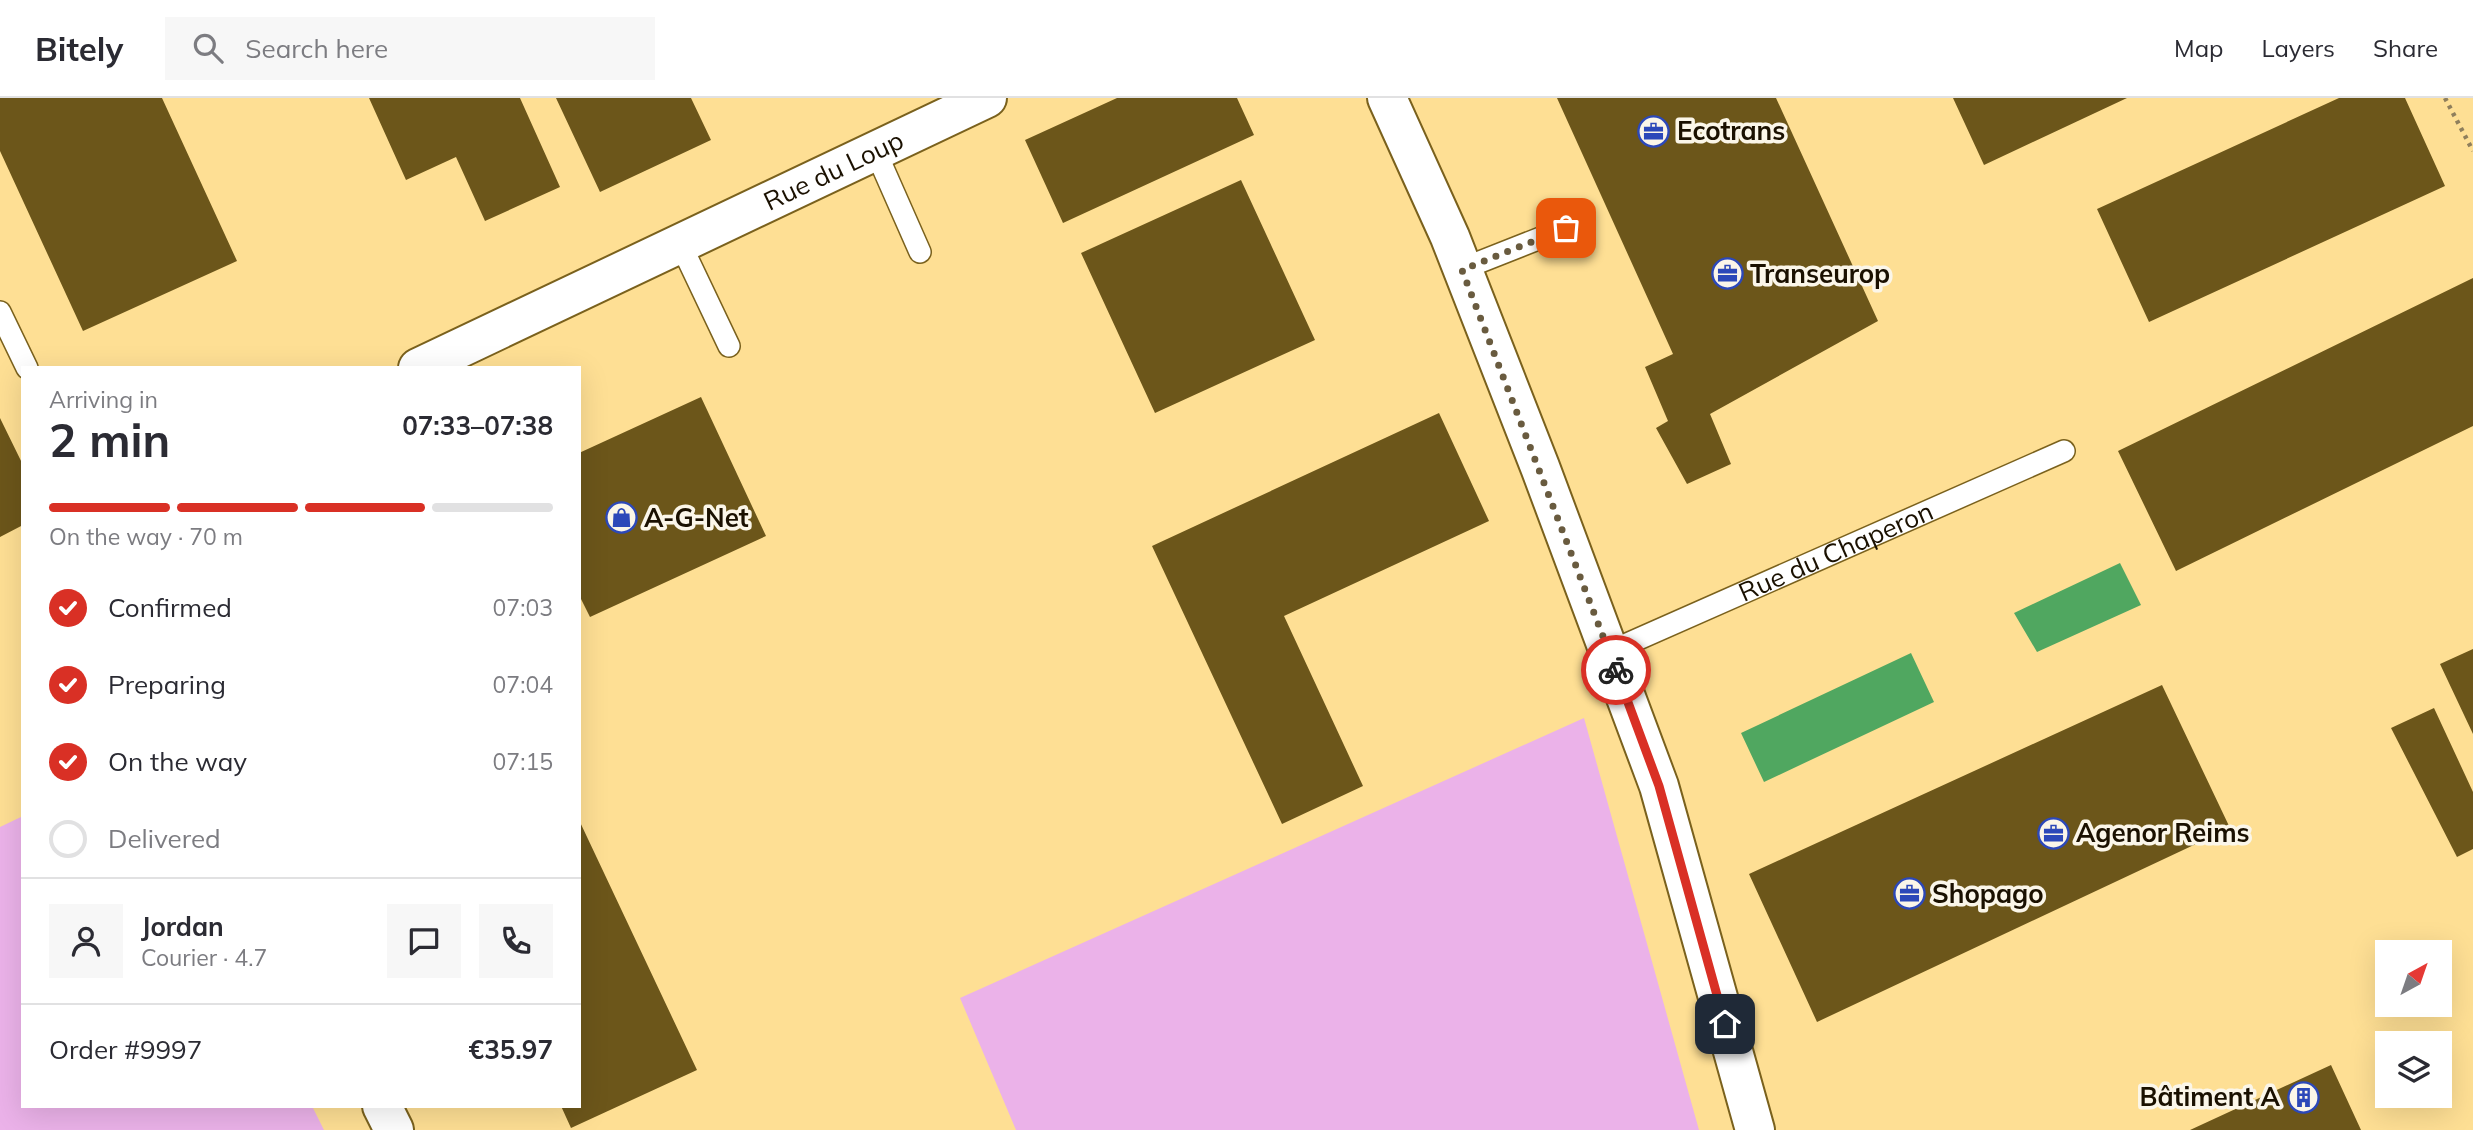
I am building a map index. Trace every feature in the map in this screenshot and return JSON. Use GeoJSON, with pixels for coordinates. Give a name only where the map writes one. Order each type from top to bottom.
{"type":"FeatureCollection","features":[{"type":"Feature","properties":{"kind":"street","name":"Rue du Loup"},"geometry":{"type":"LineString","coordinates":[[422,366],[987,98]]}},
{"type":"Feature","properties":{"kind":"street"},"geometry":{"type":"LineString","coordinates":[[1387,98],[1462,270],[1659,786],[1755,1130]]}},
{"type":"Feature","properties":{"kind":"street"},"geometry":{"type":"LineString","coordinates":[[383,1108],[394,1130]]}},
{"type":"Feature","properties":{"kind":"lane"},"geometry":{"type":"LineString","coordinates":[[875,150],[920,252]]}},
{"type":"Feature","properties":{"kind":"lane"},"geometry":{"type":"LineString","coordinates":[[1462,270],[1566,228]]}},
{"type":"Feature","properties":{"kind":"lane"},"geometry":{"type":"LineString","coordinates":[[680,243],[729,346]]}},
{"type":"Feature","properties":{"kind":"lane"},"geometry":{"type":"LineString","coordinates":[[0,312],[26,366]]}},
{"type":"Feature","properties":{"kind":"lane","name":"Rue du Chaperon"},"geometry":{"type":"LineString","coordinates":[[1609,652],[2064,451]]}},
{"type":"Feature","properties":{"kind":"path"},"geometry":{"type":"LineString","coordinates":[[2445,98],[2473,151]]}},
{"type":"Feature","properties":{"kind":"shaded area"},"geometry":{"type":"Polygon","coordinates":[[[0,98],[2473,98],[2473,1130],[0,1130],[0,98]]]}},
{"type":"Feature","properties":{"kind":"shaded area"},"geometry":{"type":"Polygon","coordinates":[[[2120,563],[2141,605],[2037,652],[2014,613],[2120,563]]]}},
{"type":"Feature","properties":{"kind":"shaded area"},"geometry":{"type":"Polygon","coordinates":[[[1911,653],[1934,702],[1764,782],[1741,733],[1911,653]]]}},
{"type":"Feature","properties":{"kind":"shaded area"},"geometry":{"type":"Polygon","coordinates":[[[1584,718],[1699,1130],[1016,1130],[960,998],[1584,718]]]}},
{"type":"Feature","properties":{"kind":"shaded area"},"geometry":{"type":"Polygon","coordinates":[[[21,817],[21,1108],[313,1108],[324,1130],[0,1130],[0,827],[21,817]]]}},
{"type":"Feature","properties":{"kind":"building"},"geometry":{"type":"Polygon","coordinates":[[[0,98],[162,98],[237,261],[83,331],[0,151],[0,98]]]}},
{"type":"Feature","properties":{"kind":"building"},"geometry":{"type":"Polygon","coordinates":[[[369,98],[520,98],[560,187],[485,221],[456,157],[406,180],[369,98]]]}},
{"type":"Feature","properties":{"kind":"building"},"geometry":{"type":"Polygon","coordinates":[[[556,98],[691,98],[711,140],[600,192],[556,98]]]}},
{"type":"Feature","properties":{"kind":"building"},"geometry":{"type":"Polygon","coordinates":[[[1117,98],[1237,98],[1254,135],[1063,223],[1025,140],[1117,98]]]}},
{"type":"Feature","properties":{"kind":"building"},"geometry":{"type":"Polygon","coordinates":[[[1557,98],[1776,98],[1878,321],[1710,414],[1731,464],[1687,484],[1656,428],[1668,421],[1645,367],[1673,354],[1557,98]]]}},
{"type":"Feature","properties":{"kind":"building"},"geometry":{"type":"Polygon","coordinates":[[[1953,98],[2127,98],[1984,165],[1953,98]]]}},
{"type":"Feature","properties":{"kind":"building"},"geometry":{"type":"Polygon","coordinates":[[[2339,98],[2405,98],[2445,186],[2149,322],[2097,209],[2339,98]]]}},
{"type":"Feature","properties":{"kind":"building"},"geometry":{"type":"Polygon","coordinates":[[[1241,180],[1315,340],[1155,413],[1081,253],[1241,180]]]}},
{"type":"Feature","properties":{"kind":"building"},"geometry":{"type":"Polygon","coordinates":[[[2473,278],[2473,426],[2176,571],[2118,451],[2473,278]]]}},
{"type":"Feature","properties":{"kind":"building"},"geometry":{"type":"Polygon","coordinates":[[[701,397],[766,536],[590,617],[581,599],[581,452],[701,397]]]}},
{"type":"Feature","properties":{"kind":"building"},"geometry":{"type":"Polygon","coordinates":[[[1439,413],[1489,521],[1284,616],[1363,786],[1282,824],[1152,546],[1439,413]]]}},
{"type":"Feature","properties":{"kind":"building"},"geometry":{"type":"Polygon","coordinates":[[[0,418],[21,461],[21,526],[0,537],[0,418]]]}},
{"type":"Feature","properties":{"kind":"building"},"geometry":{"type":"Polygon","coordinates":[[[2473,649],[2473,734],[2440,664],[2473,649]]]}},
{"type":"Feature","properties":{"kind":"building"},"geometry":{"type":"Polygon","coordinates":[[[2162,685],[2230,828],[1817,1022],[1749,874],[2162,685]]]}},
{"type":"Feature","properties":{"kind":"building"},"geometry":{"type":"Polygon","coordinates":[[[2434,708],[2473,792],[2473,849],[2457,857],[2391,728],[2434,708]]]}},
{"type":"Feature","properties":{"kind":"building"},"geometry":{"type":"Polygon","coordinates":[[[581,824],[697,1070],[571,1128],[562,1108],[581,1108],[581,824]]]}},
{"type":"Feature","properties":{"kind":"building","name":"Bâtiment A"},"geometry":{"type":"Polygon","coordinates":[[[2331,1065],[2361,1130],[2190,1130],[2331,1065]]]}},
{"type":"Feature","properties":{"kind":"way so far"},"geometry":{"type":"LineString","coordinates":[[1566,228],[1462,270],[1616,670]]}},
{"type":"Feature","properties":{"kind":"place","name":"Ecotrans"},"geometry":{"type":"Point","coordinates":[1654,131]}},
{"type":"Feature","properties":{"kind":"place","name":"Transeurop"},"geometry":{"type":"Point","coordinates":[1727,274]}},
{"type":"Feature","properties":{"kind":"place","name":"A-G-Net"},"geometry":{"type":"Point","coordinates":[621,518]}},
{"type":"Feature","properties":{"kind":"place","name":"Agenor Reims"},"geometry":{"type":"Point","coordinates":[2053,833]}},
{"type":"Feature","properties":{"kind":"place","name":"Shopago"},"geometry":{"type":"Point","coordinates":[1909,894]}},
{"type":"Feature","properties":{"kind":"place","name":"Bâtiment A"},"geometry":{"type":"Point","coordinates":[2303,1097]}},
{"type":"Feature","properties":{"kind":"route"},"geometry":{"type":"LineString","coordinates":[[1616,670],[1659,786],[1725,1024]]}}]}
